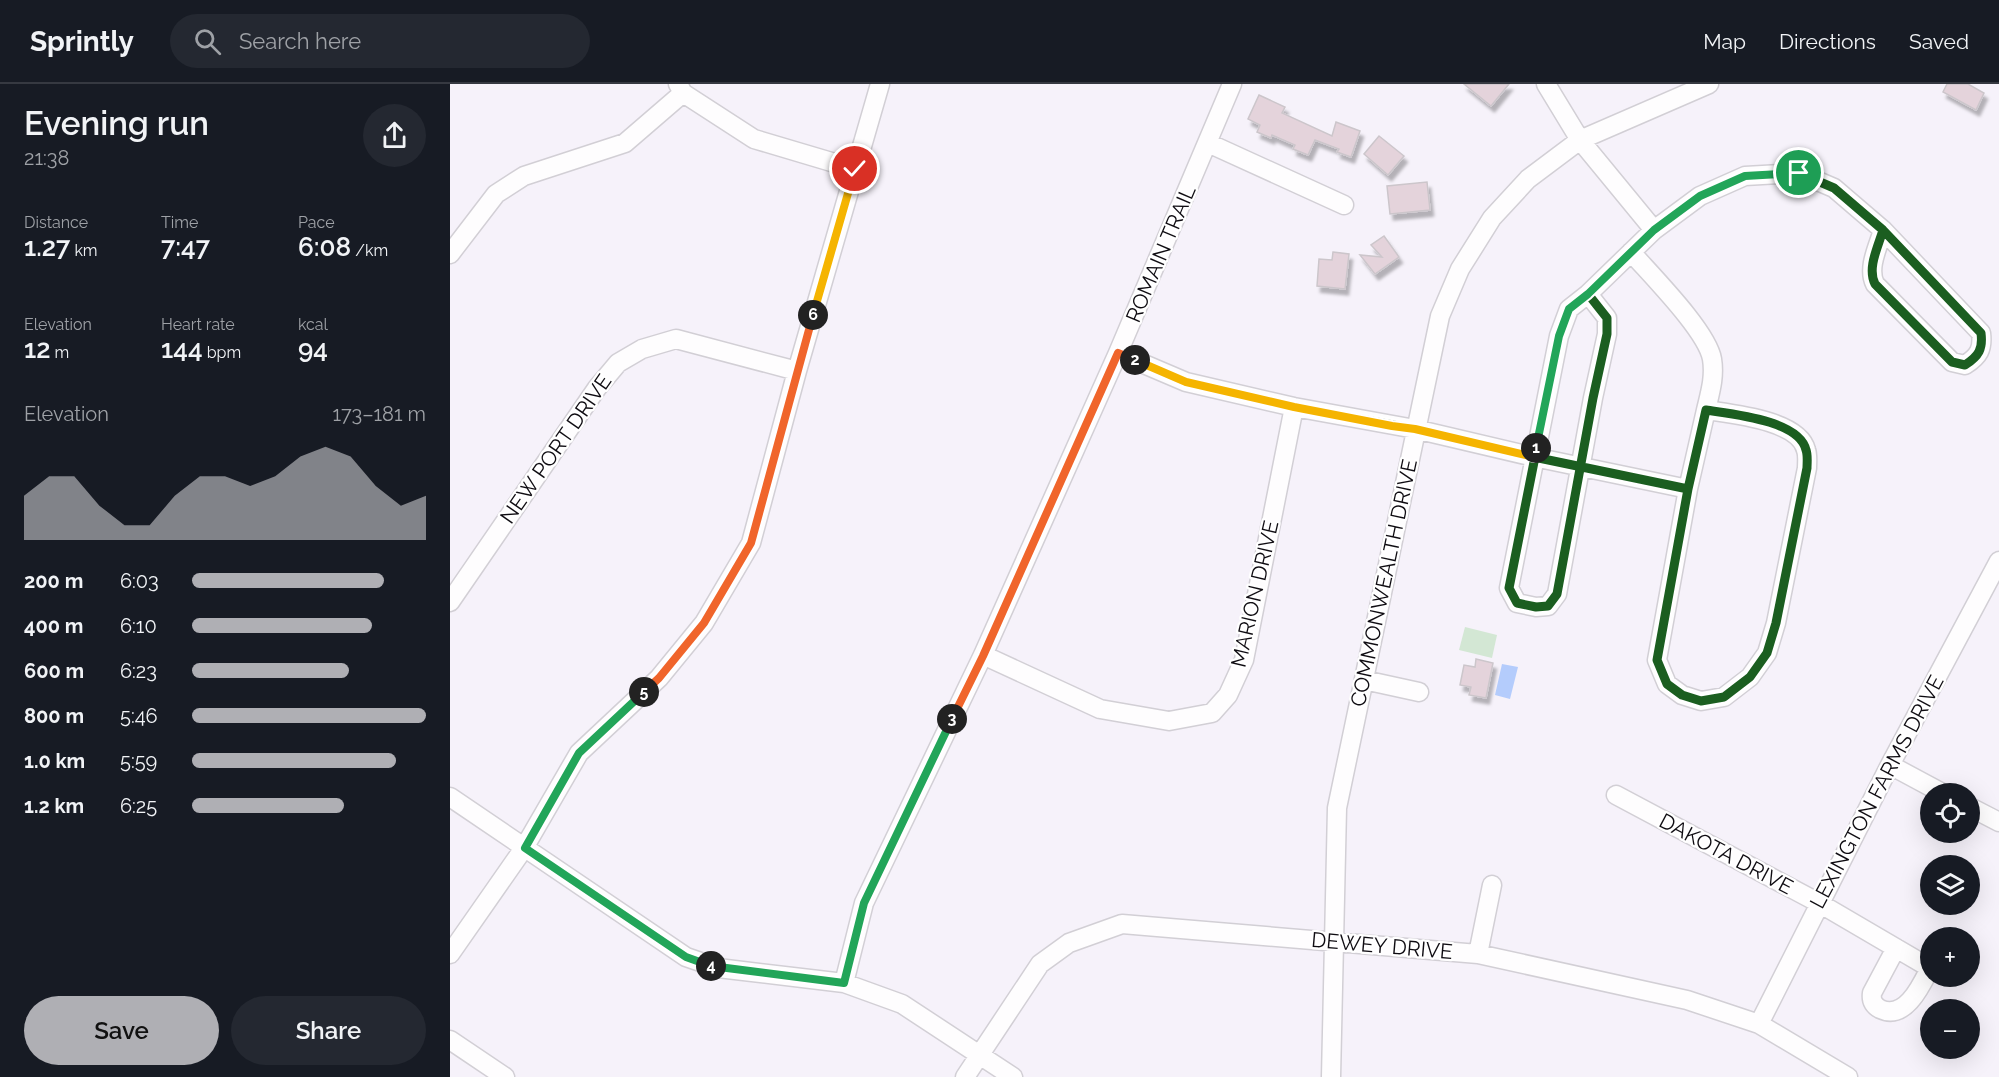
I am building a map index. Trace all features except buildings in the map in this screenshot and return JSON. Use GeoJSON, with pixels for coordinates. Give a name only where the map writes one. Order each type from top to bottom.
{"type":"FeatureCollection","features":[{"type":"Feature","properties":{"kind":"street"},"geometry":{"type":"LineString","coordinates":[[450,954],[525,848],[579,753],[659,678],[704,623],[751,543],[797,371],[880,84]]}},
{"type":"Feature","properties":{"kind":"street","name":"ROMAIN TRAIL"},"geometry":{"type":"LineString","coordinates":[[844,983],[864,903],[983,656],[1118,353],[1232,84]]}},
{"type":"Feature","properties":{"kind":"street"},"geometry":{"type":"LineString","coordinates":[[1546,84],[1580,140],[1654,230]]}},
{"type":"Feature","properties":{"kind":"street","name":"COMMONWEALTH DRIVE"},"geometry":{"type":"LineString","coordinates":[[1330,1077],[1338,808],[1440,316],[1460,269],[1492,218],[1528,179],[1580,140],[1709,84]]}},
{"type":"Feature","properties":{"kind":"street"},"geometry":{"type":"LineString","coordinates":[[450,254],[496,195],[524,176],[625,144],[680,89],[754,139],[855,169]]}},
{"type":"Feature","properties":{"kind":"street"},"geometry":{"type":"LineString","coordinates":[[1208,143],[1344,205]]}},
{"type":"Feature","properties":{"kind":"street"},"geometry":{"type":"LineString","coordinates":[[1588,294],[1607,318],[1608,334],[1580,467],[1557,594],[1548,606],[1536,607],[1517,603],[1509,588],[1559,336],[1569,309],[1588,294],[1654,230],[1700,196],[1745,176],[1799,173],[1834,188],[1883,230],[1981,333],[1983,347],[1975,358],[1965,365],[1952,362],[1875,284],[1872,278],[1872,266],[1883,230]]}},
{"type":"Feature","properties":{"kind":"street"},"geometry":{"type":"LineString","coordinates":[[1631,252],[1696,328],[1708,345],[1712,360],[1713,383],[1706,410],[1688,489],[1657,660],[1667,684],[1682,695],[1701,701],[1724,697],[1750,677],[1767,653],[1776,623],[1807,468],[1806,448],[1794,432],[1762,420],[1706,410]]}},
{"type":"Feature","properties":{"kind":"street","name":"NEW PORT DRIVE"},"geometry":{"type":"LineString","coordinates":[[450,602],[597,388],[618,363],[642,350],[676,339],[797,371]]}},
{"type":"Feature","properties":{"kind":"street"},"geometry":{"type":"LineString","coordinates":[[1118,353],[1186,382],[1294,407],[1415,429],[1534,457],[1688,489]]}},
{"type":"Feature","properties":{"kind":"street","name":"MARION DRIVE"},"geometry":{"type":"LineString","coordinates":[[983,656],[1100,709],[1169,721],[1212,713],[1228,695],[1244,660],[1294,407]]}},
{"type":"Feature","properties":{"kind":"street","name":"LEXINGTON FARMS DRIVE"},"geometry":{"type":"LineString","coordinates":[[1759,1024],[1890,765],[1999,561]]}},
{"type":"Feature","properties":{"kind":"street"},"geometry":{"type":"LineString","coordinates":[[1364,680],[1419,692]]}},
{"type":"Feature","properties":{"kind":"street"},"geometry":{"type":"LineString","coordinates":[[1890,765],[1924,783]]}},
{"type":"Feature","properties":{"kind":"street","name":"DAKOTA DRIVE"},"geometry":{"type":"LineString","coordinates":[[1616,795],[1819,903],[1920,962]]}},
{"type":"Feature","properties":{"kind":"street"},"geometry":{"type":"LineString","coordinates":[[450,798],[686,957],[718,968],[844,983],[902,1004],[1013,1077]]}},
{"type":"Feature","properties":{"kind":"street"},"geometry":{"type":"LineString","coordinates":[[1980,812],[1999,822]]}},
{"type":"Feature","properties":{"kind":"street"},"geometry":{"type":"LineString","coordinates":[[1478,954],[1492,885]]}},
{"type":"Feature","properties":{"kind":"street","name":"DEWEY DRIVE"},"geometry":{"type":"LineString","coordinates":[[965,1077],[1040,964],[1069,943],[1122,924],[1478,954],[1687,1000],[1759,1024],[1848,1077]]}},
{"type":"Feature","properties":{"kind":"street"},"geometry":{"type":"LineString","coordinates":[[1896,948],[1872,993],[1875,1006],[1890,1012],[1901,1009],[1920,987]]}},
{"type":"Feature","properties":{"kind":"street"},"geometry":{"type":"LineString","coordinates":[[450,1040],[505,1077]]}},
{"type":"Feature","properties":{"kind":"green space"},"geometry":{"type":"Polygon","coordinates":[[[1465,627],[1497,635],[1492,658],[1459,650],[1465,627]]]}},
{"type":"Feature","properties":{"kind":"water"},"geometry":{"type":"Polygon","coordinates":[[[1502,664],[1518,667],[1510,699],[1495,695],[1502,664]]]}},
{"type":"Feature","properties":{"kind":"cycle path"},"geometry":{"type":"LineString","coordinates":[[1588,294],[1607,318],[1607,334],[1557,594],[1548,606],[1536,607],[1517,603],[1509,588],[1559,336],[1569,309],[1588,294],[1654,230],[1700,196],[1745,176],[1799,173],[1834,188],[1883,230],[1981,333],[1979,352],[1965,365],[1952,362],[1875,284],[1873,264],[1883,230]]}},
{"type":"Feature","properties":{"kind":"cycle path"},"geometry":{"type":"LineString","coordinates":[[1118,353],[1186,382],[1294,407],[1415,429],[1534,457],[1688,489],[1706,410],[1763,420],[1791,432],[1801,440],[1806,450],[1807,468],[1776,623],[1767,653],[1750,677],[1724,697],[1701,701],[1682,695],[1667,684],[1657,660],[1688,489]]}},
{"type":"Feature","properties":{"kind":"route"},"geometry":{"type":"LineString","coordinates":[[855,169],[751,543],[704,623],[659,678],[579,753],[525,848],[686,957],[718,968],[844,983],[864,903],[983,656],[1118,353],[1186,382],[1294,407],[1415,429],[1534,457],[1559,336],[1569,309],[1588,294],[1654,230],[1700,196],[1745,176],[1799,173]]}}]}
